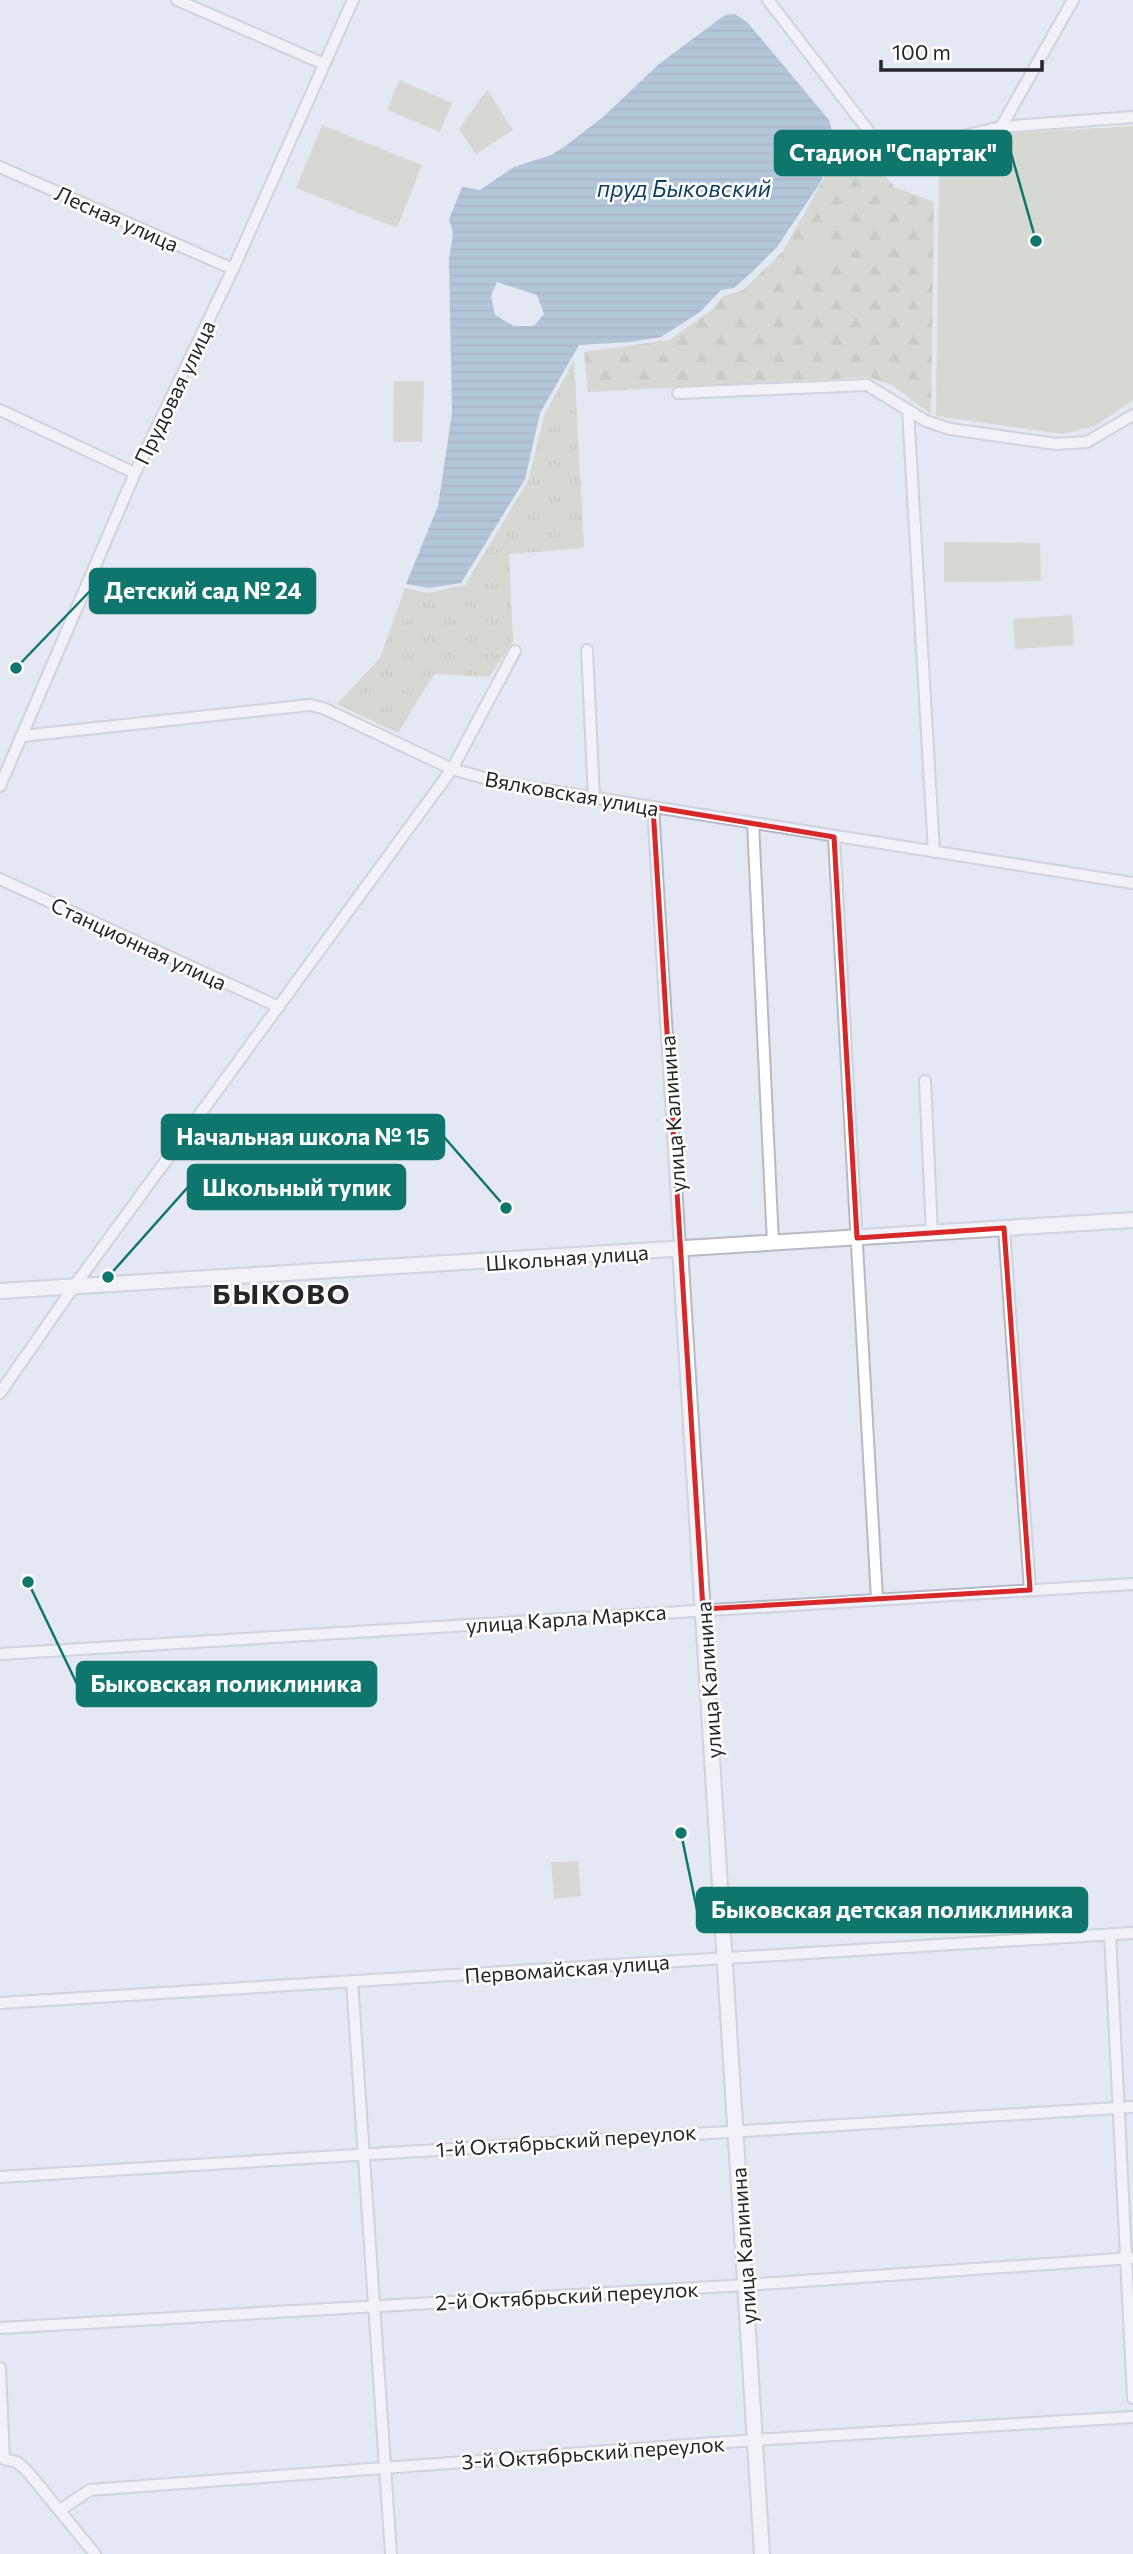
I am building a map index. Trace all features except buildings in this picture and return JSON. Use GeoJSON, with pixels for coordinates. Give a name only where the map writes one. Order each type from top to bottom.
{"type":"FeatureCollection","features":[{"type":"Feature","properties":{"kind":"street"},"geometry":{"type":"LineString","coordinates":[[177,0],[324,64]]}},
{"type":"Feature","properties":{"kind":"street","name":"Прудовая улица"},"geometry":{"type":"LineString","coordinates":[[0,786],[135,473],[233,270],[353,0]]}},
{"type":"Feature","properties":{"kind":"street"},"geometry":{"type":"LineString","coordinates":[[768,0],[897,168],[946,140],[1001,127],[1133,117]]}},
{"type":"Feature","properties":{"kind":"street"},"geometry":{"type":"LineString","coordinates":[[1001,127],[1073,0]]}},
{"type":"Feature","properties":{"kind":"street","name":"Лесная улица"},"geometry":{"type":"LineString","coordinates":[[0,167],[233,270]]}},
{"type":"Feature","properties":{"kind":"street"},"geometry":{"type":"LineString","coordinates":[[678,393],[867,385],[908,410],[950,429],[1056,444],[1087,442],[1133,415]]}},
{"type":"Feature","properties":{"kind":"street"},"geometry":{"type":"LineString","coordinates":[[0,410],[135,473]]}},
{"type":"Feature","properties":{"kind":"street"},"geometry":{"type":"LineString","coordinates":[[908,410],[934,852]]}},
{"type":"Feature","properties":{"kind":"street"},"geometry":{"type":"LineString","coordinates":[[587,650],[594,798]]}},
{"type":"Feature","properties":{"kind":"street"},"geometry":{"type":"LineString","coordinates":[[0,1393],[75,1285],[452,769],[515,651]]}},
{"type":"Feature","properties":{"kind":"street","name":"Вялковская улица"},"geometry":{"type":"LineString","coordinates":[[22,736],[310,705],[323,708],[452,769],[524,787],[834,838],[1133,883]]}},
{"type":"Feature","properties":{"kind":"street","name":"улица Калинина"},"geometry":{"type":"LineString","coordinates":[[653,807],[762,2554]]}},
{"type":"Feature","properties":{"kind":"street"},"geometry":{"type":"LineString","coordinates":[[753,824],[773,1243]]}},
{"type":"Feature","properties":{"kind":"street"},"geometry":{"type":"LineString","coordinates":[[834,838],[877,1599]]}},
{"type":"Feature","properties":{"kind":"street","name":"Станционная улица"},"geometry":{"type":"LineString","coordinates":[[0,878],[279,1007]]}},
{"type":"Feature","properties":{"kind":"street"},"geometry":{"type":"LineString","coordinates":[[925,1081],[932,1233]]}},
{"type":"Feature","properties":{"kind":"street","name":"Школьная улица"},"geometry":{"type":"LineString","coordinates":[[0,1291],[1133,1220]]}},
{"type":"Feature","properties":{"kind":"street"},"geometry":{"type":"LineString","coordinates":[[1004,1228],[1030,1590]]}},
{"type":"Feature","properties":{"kind":"street","name":"улица Карла Маркса"},"geometry":{"type":"LineString","coordinates":[[0,1654],[1133,1584]]}},
{"type":"Feature","properties":{"kind":"street","name":"Первомайская улица"},"geometry":{"type":"LineString","coordinates":[[0,2003],[1133,1933]]}},
{"type":"Feature","properties":{"kind":"street"},"geometry":{"type":"LineString","coordinates":[[1110,1934],[1118,2108],[1130,2258],[1133,2398]]}},
{"type":"Feature","properties":{"kind":"street"},"geometry":{"type":"LineString","coordinates":[[352,1981],[391,2554]]}},
{"type":"Feature","properties":{"kind":"street","name":"1-й Октябрьский переулок"},"geometry":{"type":"LineString","coordinates":[[0,2177],[736,2129],[1133,2107]]}},
{"type":"Feature","properties":{"kind":"street","name":"2-й Октябрьский переулок"},"geometry":{"type":"LineString","coordinates":[[0,2328],[746,2285],[1130,2258]]}},
{"type":"Feature","properties":{"kind":"street"},"geometry":{"type":"LineString","coordinates":[[0,2368],[1,2459],[17,2462],[95,2554]]}},
{"type":"Feature","properties":{"kind":"street","name":"3-й Октябрьский переулок"},"geometry":{"type":"LineString","coordinates":[[60,2510],[90,2490],[755,2440],[1133,2417]]}},
{"type":"Feature","properties":{"kind":"highlighted area"},"geometry":{"type":"Polygon","coordinates":[[[653,807],[834,837],[857,1238],[1004,1228],[1030,1590],[703,1609],[653,807]]]}},
{"type":"Feature","properties":{"kind":"green space"},"geometry":{"type":"Polygon","coordinates":[[[399,80],[452,103],[440,132],[387,110],[399,80]]]}},
{"type":"Feature","properties":{"kind":"green space"},"geometry":{"type":"Polygon","coordinates":[[[487,90],[513,130],[476,154],[459,129],[487,90]]]}},
{"type":"Feature","properties":{"kind":"green space"},"geometry":{"type":"Polygon","coordinates":[[[322,125],[422,165],[397,228],[296,188],[322,125]]]}},
{"type":"Feature","properties":{"kind":"green space"},"geometry":{"type":"Polygon","coordinates":[[[1133,126],[1133,400],[1095,426],[1062,434],[936,416],[939,177],[950,147],[1004,134],[1133,126]]]}},
{"type":"Feature","properties":{"kind":"green space"},"geometry":{"type":"Polygon","coordinates":[[[856,136],[894,187],[934,202],[931,414],[892,385],[868,377],[588,392],[584,352],[669,340],[713,309],[722,297],[743,290],[783,251],[839,151],[856,136]]]}},
{"type":"Feature","properties":{"kind":"green space"},"geometry":{"type":"Polygon","coordinates":[[[822,240],[842,253],[826,277],[806,264],[822,240]]]}},
{"type":"Feature","properties":{"kind":"green space"},"geometry":{"type":"Polygon","coordinates":[[[574,360],[584,548],[509,554],[513,642],[489,677],[434,674],[398,733],[337,704],[380,658],[405,588],[428,593],[465,585],[528,481],[545,413],[574,360]]]}},
{"type":"Feature","properties":{"kind":"green space"},"geometry":{"type":"Polygon","coordinates":[[[394,381],[424,381],[422,442],[393,442],[394,381]]]}},
{"type":"Feature","properties":{"kind":"green space"},"geometry":{"type":"Polygon","coordinates":[[[944,542],[1040,543],[1041,581],[944,582],[944,542]]]}},
{"type":"Feature","properties":{"kind":"green space"},"geometry":{"type":"Polygon","coordinates":[[[1072,615],[1074,645],[1015,649],[1013,619],[1072,615]]]}},
{"type":"Feature","properties":{"kind":"green space"},"geometry":{"type":"Polygon","coordinates":[[[578,1861],[581,1896],[554,1899],[551,1862],[578,1861]]]}},
{"type":"Feature","properties":{"kind":"water","name":"пруд Быковский"},"geometry":{"type":"Polygon","coordinates":[[[735,14],[748,23],[829,120],[834,138],[829,164],[820,183],[777,247],[734,288],[721,290],[700,312],[661,337],[579,345],[540,413],[525,479],[461,583],[429,588],[406,584],[438,506],[452,413],[449,260],[453,233],[449,219],[462,187],[480,190],[514,167],[551,155],[564,147],[603,117],[659,64],[725,15],[735,14]],[[497,282],[491,296],[495,315],[514,326],[534,326],[544,314],[537,295],[497,282]]]}},
{"type":"Feature","properties":{"kind":"place","name":"Стадион \"Спартак\""},"geometry":{"type":"Point","coordinates":[1036,241]}},
{"type":"Feature","properties":{"kind":"place","name":"Детский сад № 24"},"geometry":{"type":"Point","coordinates":[16,668]}},
{"type":"Feature","properties":{"kind":"place","name":"Начальная школа № 15"},"geometry":{"type":"Point","coordinates":[506,1208]}},
{"type":"Feature","properties":{"kind":"place","name":"Школьный тупик"},"geometry":{"type":"Point","coordinates":[108,1277]}},
{"type":"Feature","properties":{"kind":"place","name":"Быковская поликлиника"},"geometry":{"type":"Point","coordinates":[28,1582]}},
{"type":"Feature","properties":{"kind":"place","name":"Быковская детская поликлиника"},"geometry":{"type":"Point","coordinates":[681,1833]}},
{"type":"Feature","properties":{"kind":"district","name":"БЫКОВО"},"geometry":{"type":"Point","coordinates":[282,1293]}}]}
